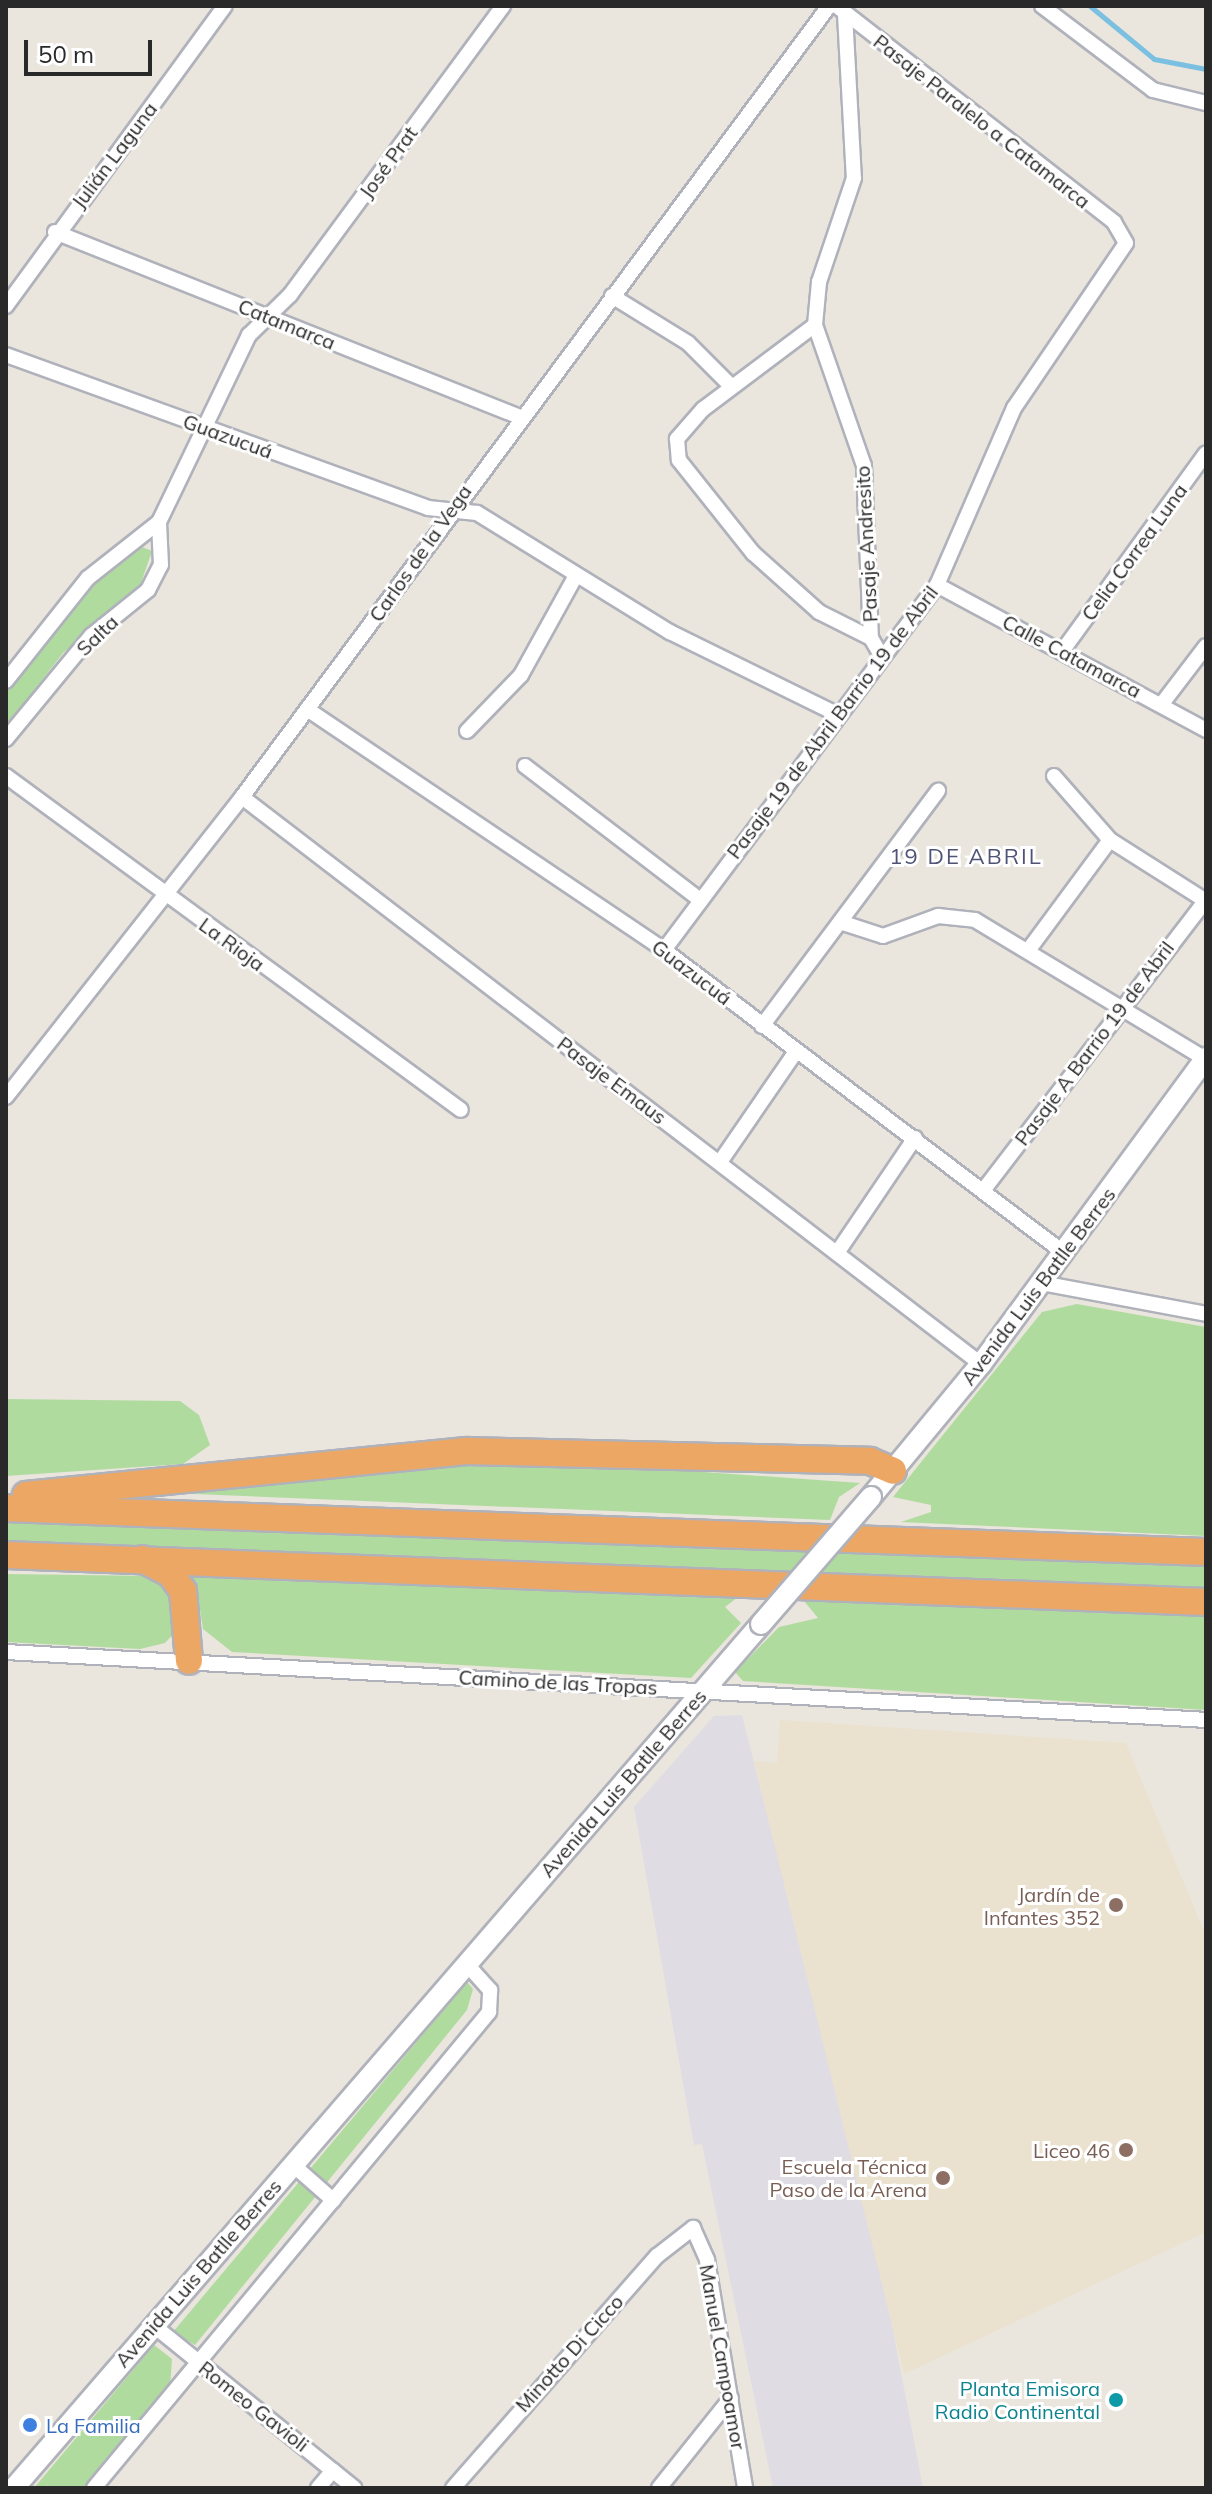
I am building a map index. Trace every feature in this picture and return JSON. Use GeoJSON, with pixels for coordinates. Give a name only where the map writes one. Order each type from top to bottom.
{"type":"FeatureCollection","features":[{"type":"Feature","properties":{"kind":"highway"},"geometry":{"type":"LineString","coordinates":[[6,1497],[466,1451],[870,1461],[893,1471]]}},
{"type":"Feature","properties":{"kind":"highway"},"geometry":{"type":"LineString","coordinates":[[6,1508],[1206,1552]]}},
{"type":"Feature","properties":{"kind":"highway"},"geometry":{"type":"LineString","coordinates":[[6,1555],[135,1556],[1206,1602]]}},
{"type":"Feature","properties":{"kind":"highway"},"geometry":{"type":"LineString","coordinates":[[135,1556],[170,1573],[183,1591],[189,1661]]}},
{"type":"Feature","properties":{"kind":"main road","name":"Avenida Luis Batlle Berres"},"geometry":{"type":"LineString","coordinates":[[14,2488],[893,1471],[981,1364],[1206,1058]]}},
{"type":"Feature","properties":{"kind":"street","name":"Julián Laguna"},"geometry":{"type":"LineString","coordinates":[[6,306],[55,232],[225,6]]}},
{"type":"Feature","properties":{"kind":"street","name":"José Prat"},"geometry":{"type":"LineString","coordinates":[[269,315],[503,6]]}},
{"type":"Feature","properties":{"kind":"street","name":"Carlos de la Vega"},"geometry":{"type":"LineString","coordinates":[[6,1097],[242,797],[451,508],[829,6]]}},
{"type":"Feature","properties":{"kind":"street"},"geometry":{"type":"LineString","coordinates":[[1042,6],[1153,90],[1206,103]]}},
{"type":"Feature","properties":{"kind":"street","name":"Pasaje Paralelo a Catamarca"},"geometry":{"type":"LineString","coordinates":[[841,10],[1126,237]]}},
{"type":"Feature","properties":{"kind":"street","name":"Pasaje Andresito"},"geometry":{"type":"LineString","coordinates":[[841,10],[854,178],[819,282],[815,325],[867,478],[871,638],[881,655]]}},
{"type":"Feature","properties":{"kind":"street","name":"Catamarca"},"geometry":{"type":"LineString","coordinates":[[55,232],[519,417]]}},
{"type":"Feature","properties":{"kind":"street","name":"Pasaje 19 de Abril Barrio 19 de Abril"},"geometry":{"type":"LineString","coordinates":[[664,950],[881,655],[937,585],[1014,408],[1108,276],[1126,237]]}},
{"type":"Feature","properties":{"kind":"street"},"geometry":{"type":"LineString","coordinates":[[612,296],[688,343],[730,385]]}},
{"type":"Feature","properties":{"kind":"street","name":"Salta"},"geometry":{"type":"LineString","coordinates":[[6,681],[88,578],[159,522],[249,335],[269,315]]}},
{"type":"Feature","properties":{"kind":"street"},"geometry":{"type":"LineString","coordinates":[[815,325],[730,385],[677,439],[679,460],[753,553],[819,612],[871,638]]}},
{"type":"Feature","properties":{"kind":"street","name":"Guazucuá"},"geometry":{"type":"LineString","coordinates":[[6,355],[428,508],[477,513],[575,577],[837,714]]}},
{"type":"Feature","properties":{"kind":"street","name":"Celia Correa Luna"},"geometry":{"type":"LineString","coordinates":[[1063,650],[1203,462]]}},
{"type":"Feature","properties":{"kind":"street","name":"Salta"},"geometry":{"type":"LineString","coordinates":[[6,739],[91,636],[148,590],[161,565],[159,522]]}},
{"type":"Feature","properties":{"kind":"street"},"geometry":{"type":"LineString","coordinates":[[467,731],[521,675],[575,577]]}},
{"type":"Feature","properties":{"kind":"street","name":"Calle Catamarca"},"geometry":{"type":"LineString","coordinates":[[937,585],[1063,650],[1206,730]]}},
{"type":"Feature","properties":{"kind":"street"},"geometry":{"type":"LineString","coordinates":[[1161,705],[1206,646]]}},
{"type":"Feature","properties":{"kind":"street","name":"Guazucuá"},"geometry":{"type":"LineString","coordinates":[[307,709],[664,950],[795,1053],[985,1188],[1064,1253]]}},
{"type":"Feature","properties":{"kind":"street"},"geometry":{"type":"LineString","coordinates":[[525,766],[699,899]]}},
{"type":"Feature","properties":{"kind":"street","name":"La Rioja"},"geometry":{"type":"LineString","coordinates":[[6,776],[165,896],[461,1110]]}},
{"type":"Feature","properties":{"kind":"street"},"geometry":{"type":"LineString","coordinates":[[1054,776],[1110,840],[1205,901]]}},
{"type":"Feature","properties":{"kind":"street"},"geometry":{"type":"LineString","coordinates":[[762,1026],[938,791]]}},
{"type":"Feature","properties":{"kind":"street","name":"Pasaje Emaus"},"geometry":{"type":"LineString","coordinates":[[242,797],[981,1364]]}},
{"type":"Feature","properties":{"kind":"street"},"geometry":{"type":"LineString","coordinates":[[1030,948],[1110,840]]}},
{"type":"Feature","properties":{"kind":"street","name":"Pasaje A Barrio 19 de Abril"},"geometry":{"type":"LineString","coordinates":[[985,1188],[1119,1006],[1205,901]]}},
{"type":"Feature","properties":{"kind":"street"},"geometry":{"type":"LineString","coordinates":[[840,922],[883,936],[949,914],[1030,948],[1206,1058]]}},
{"type":"Feature","properties":{"kind":"street"},"geometry":{"type":"LineString","coordinates":[[720,1162],[795,1053]]}},
{"type":"Feature","properties":{"kind":"street"},"geometry":{"type":"LineString","coordinates":[[837,1253],[915,1138]]}},
{"type":"Feature","properties":{"kind":"street"},"geometry":{"type":"LineString","coordinates":[[1041,1283],[1206,1314]]}},
{"type":"Feature","properties":{"kind":"street","name":"Camino de las Tropas"},"geometry":{"type":"LineString","coordinates":[[6,1652],[1206,1720]]}},
{"type":"Feature","properties":{"kind":"street"},"geometry":{"type":"LineString","coordinates":[[94,2488],[489,2012],[490,1990],[466,1963]]}},
{"type":"Feature","properties":{"kind":"street"},"geometry":{"type":"LineString","coordinates":[[292,2164],[333,2200]]}},
{"type":"Feature","properties":{"kind":"street","name":"Manuel Campoamor"},"geometry":{"type":"LineString","coordinates":[[693,2228],[707,2260],[745,2488]]}},
{"type":"Feature","properties":{"kind":"street","name":"Minotto Di Cicco"},"geometry":{"type":"LineString","coordinates":[[453,2488],[657,2256],[693,2228]]}},
{"type":"Feature","properties":{"kind":"street","name":"Romeo Gavioli"},"geometry":{"type":"LineString","coordinates":[[153,2325],[354,2488]]}},
{"type":"Feature","properties":{"kind":"street"},"geometry":{"type":"LineString","coordinates":[[659,2488],[731,2398]]}},
{"type":"Feature","properties":{"kind":"street"},"geometry":{"type":"LineString","coordinates":[[318,2488],[333,2470]]}},
{"type":"Feature","properties":{"kind":"shaded area"},"geometry":{"type":"Polygon","coordinates":[[[742,1715],[880,2262],[923,2488],[773,2488],[702,2144],[694,2145],[634,1807],[714,1716],[742,1715]]]}},
{"type":"Feature","properties":{"kind":"shaded area"},"geometry":{"type":"Polygon","coordinates":[[[780,1720],[1126,1743],[1206,1936],[1206,2232],[904,2374],[754,1761],[777,1763],[780,1720]]]}},
{"type":"Feature","properties":{"kind":"green space"},"geometry":{"type":"Polygon","coordinates":[[[137,545],[152,551],[140,586],[63,653],[6,726],[6,686],[71,601],[137,545]]]}},
{"type":"Feature","properties":{"kind":"green space"},"geometry":{"type":"Polygon","coordinates":[[[1077,1304],[1206,1327],[1206,1536],[901,1522],[931,1512],[931,1505],[893,1497],[1042,1312],[1077,1304]]]}},
{"type":"Feature","properties":{"kind":"green space"},"geometry":{"type":"Polygon","coordinates":[[[6,1399],[180,1401],[199,1415],[210,1445],[183,1464],[6,1476],[6,1399]]]}},
{"type":"Feature","properties":{"kind":"green space"},"geometry":{"type":"Polygon","coordinates":[[[462,1462],[562,1462],[860,1483],[839,1497],[830,1520],[147,1492],[462,1462]]]}},
{"type":"Feature","properties":{"kind":"green space"},"geometry":{"type":"Polygon","coordinates":[[[6,1518],[1206,1565],[1206,1592],[6,1546],[6,1518]]]}},
{"type":"Feature","properties":{"kind":"green space"},"geometry":{"type":"Polygon","coordinates":[[[6,1574],[152,1576],[168,1582],[178,1629],[165,1643],[140,1649],[6,1642],[6,1574]]]}},
{"type":"Feature","properties":{"kind":"green space"},"geometry":{"type":"Polygon","coordinates":[[[182,1575],[738,1597],[725,1607],[741,1623],[691,1678],[232,1652],[203,1629],[198,1597],[182,1575]]]}},
{"type":"Feature","properties":{"kind":"green space"},"geometry":{"type":"Polygon","coordinates":[[[804,1601],[1206,1614],[1206,1710],[743,1681],[735,1672],[779,1627],[818,1618],[804,1601]]]}},
{"type":"Feature","properties":{"kind":"green space"},"geometry":{"type":"Polygon","coordinates":[[[467,1982],[473,1989],[467,2010],[195,2345],[173,2332],[467,1982]]]}},
{"type":"Feature","properties":{"kind":"green space"},"geometry":{"type":"Polygon","coordinates":[[[154,2345],[172,2359],[170,2388],[84,2488],[34,2488],[154,2345]]]}},
{"type":"Feature","properties":{"kind":"waterway"},"geometry":{"type":"LineString","coordinates":[[1090,6],[1154,59],[1206,69]]}},
{"type":"Feature","properties":{"kind":"place","name":"Jardín de Infantes 352"},"geometry":{"type":"Point","coordinates":[1116,1905]}},
{"type":"Feature","properties":{"kind":"place","name":"Liceo 46"},"geometry":{"type":"Point","coordinates":[1126,2150]}},
{"type":"Feature","properties":{"kind":"place","name":"Escuela Técnica Paso de la Arena"},"geometry":{"type":"Point","coordinates":[943,2178]}},
{"type":"Feature","properties":{"kind":"place","name":"Planta Emisora Radio Continental"},"geometry":{"type":"Point","coordinates":[1116,2400]}},
{"type":"Feature","properties":{"kind":"place","name":"La Familia"},"geometry":{"type":"Point","coordinates":[30,2425]}},
{"type":"Feature","properties":{"kind":"district","name":"19 DE ABRIL"},"geometry":{"type":"Point","coordinates":[966,857]}}]}
